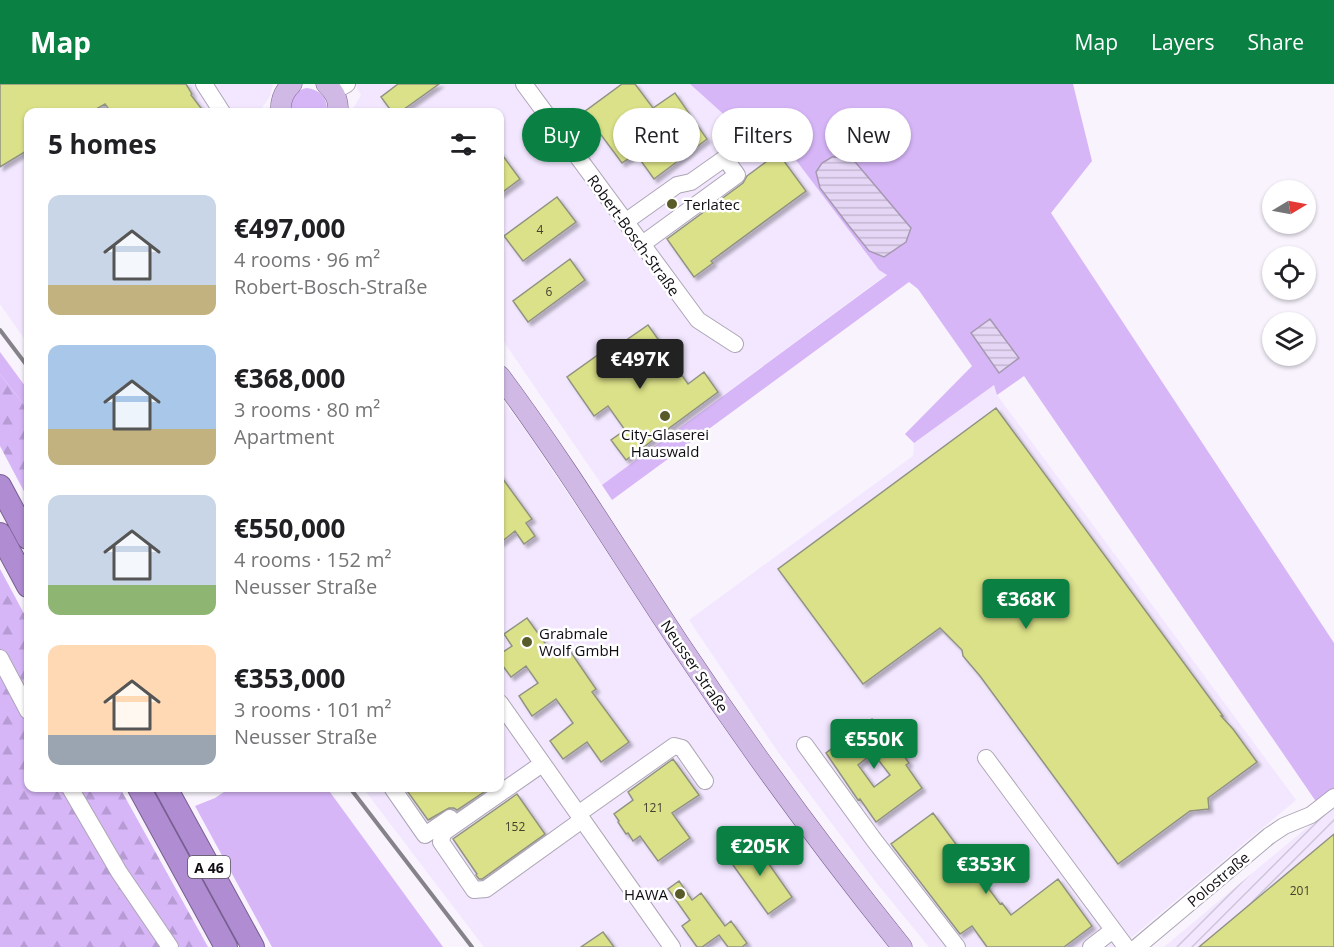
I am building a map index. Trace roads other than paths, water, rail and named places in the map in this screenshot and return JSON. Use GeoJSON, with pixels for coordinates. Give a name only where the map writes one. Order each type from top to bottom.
{"type":"FeatureCollection","features":[{"type":"Feature","properties":{"kind":"highway"},"geometry":{"type":"LineString","coordinates":[[0,486],[24,531]]}},
{"type":"Feature","properties":{"kind":"highway"},"geometry":{"type":"LineString","coordinates":[[0,534],[24,579]]}},
{"type":"Feature","properties":{"kind":"highway","name":"A 46"},"geometry":{"type":"LineString","coordinates":[[141,792],[226,947]]}},
{"type":"Feature","properties":{"kind":"highway","name":"A 46"},"geometry":{"type":"LineString","coordinates":[[168,792],[253,947]]}},
{"type":"Feature","properties":{"kind":"main road"},"geometry":{"type":"LineString","coordinates":[[280,108],[282,98],[292,84]]}},
{"type":"Feature","properties":{"kind":"main road"},"geometry":{"type":"LineString","coordinates":[[335,87],[338,108]]}},
{"type":"Feature","properties":{"kind":"main road","name":"Neusser Straße"},"geometry":{"type":"LineString","coordinates":[[504,382],[548,442],[684,651],[759,759],[831,858],[902,947]]}},
{"type":"Feature","properties":{"kind":"street"},"geometry":{"type":"LineString","coordinates":[[204,84],[219,108]]}},
{"type":"Feature","properties":{"kind":"street","name":"Robert-Bosch-Straße"},"geometry":{"type":"LineString","coordinates":[[524,84],[698,320],[735,344]]}},
{"type":"Feature","properties":{"kind":"street"},"geometry":{"type":"LineString","coordinates":[[625,222],[677,185],[692,182],[725,158],[738,175],[641,245]]}},
{"type":"Feature","properties":{"kind":"street"},"geometry":{"type":"LineString","coordinates":[[0,658],[24,703]]}},
{"type":"Feature","properties":{"kind":"street"},"geometry":{"type":"LineString","coordinates":[[504,710],[672,947]]}},
{"type":"Feature","properties":{"kind":"street"},"geometry":{"type":"LineString","coordinates":[[805,745],[874,840],[957,947]]}},
{"type":"Feature","properties":{"kind":"street"},"geometry":{"type":"LineString","coordinates":[[497,792],[443,832],[441,842],[474,890],[486,889],[674,746],[681,748],[705,781]]}},
{"type":"Feature","properties":{"kind":"street"},"geometry":{"type":"LineString","coordinates":[[986,758],[1126,947]]}},
{"type":"Feature","properties":{"kind":"street"},"geometry":{"type":"LineString","coordinates":[[504,778],[513,768],[540,760]]}},
{"type":"Feature","properties":{"kind":"street"},"geometry":{"type":"LineString","coordinates":[[504,787],[540,760]]}},
{"type":"Feature","properties":{"kind":"street"},"geometry":{"type":"LineString","coordinates":[[72,792],[123,878],[170,947]]}},
{"type":"Feature","properties":{"kind":"street"},"geometry":{"type":"LineString","coordinates":[[395,792],[425,835],[487,792]]}},
{"type":"Feature","properties":{"kind":"street","name":"Polostraße"},"geometry":{"type":"LineString","coordinates":[[1137,947],[1269,836],[1284,826],[1314,813],[1334,797]]}},
{"type":"Feature","properties":{"kind":"street"},"geometry":{"type":"LineString","coordinates":[[1091,947],[1113,930]]}},
{"type":"Feature","properties":{"kind":"railway"},"geometry":{"type":"LineString","coordinates":[[0,330],[24,362]]}},
{"type":"Feature","properties":{"kind":"railway"},"geometry":{"type":"LineString","coordinates":[[353,792],[472,947]]}},
{"type":"Feature","properties":{"kind":"place","name":"Terlatec"},"geometry":{"type":"Point","coordinates":[672,204]}},
{"type":"Feature","properties":{"kind":"place","name":"City-Glaserei Hauswald"},"geometry":{"type":"Point","coordinates":[665,416]}},
{"type":"Feature","properties":{"kind":"place","name":"Grabmale Wolf GmbH"},"geometry":{"type":"Point","coordinates":[527,642]}},
{"type":"Feature","properties":{"kind":"place","name":"HAWA"},"geometry":{"type":"Point","coordinates":[680,894]}}]}
